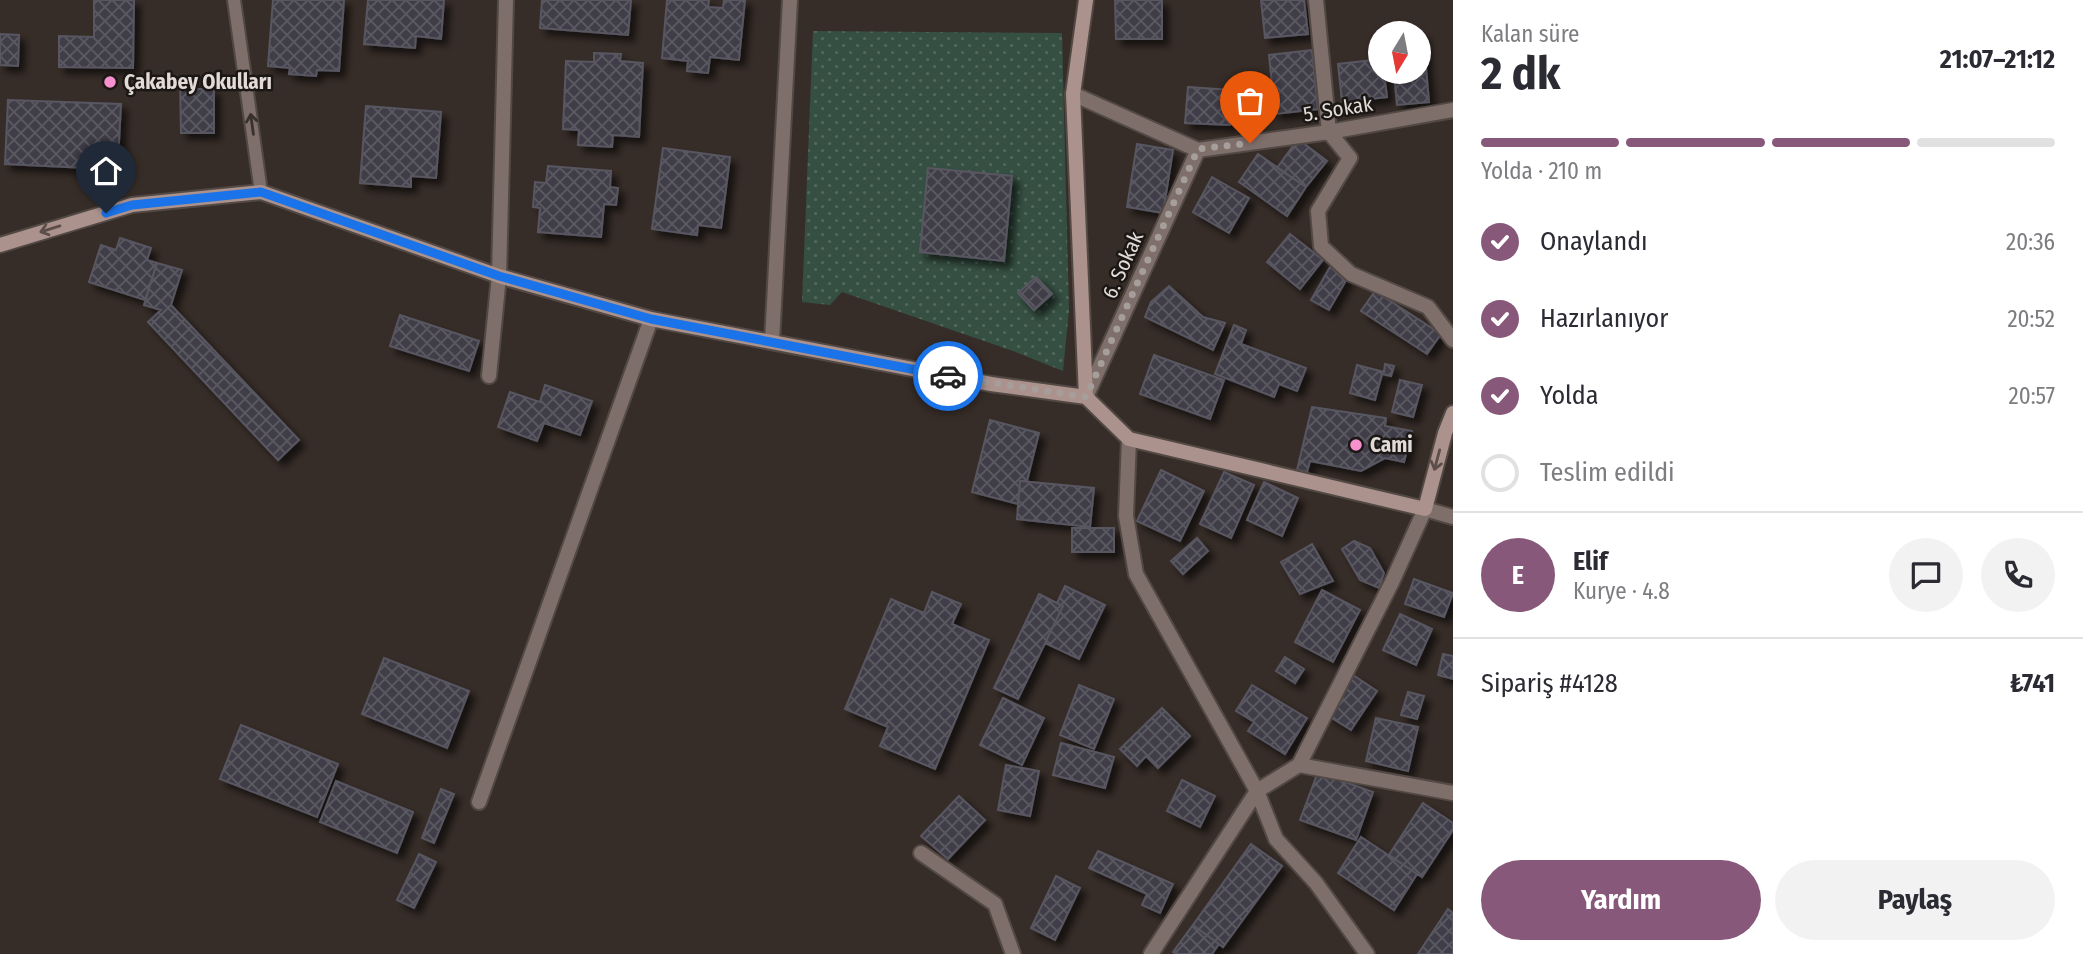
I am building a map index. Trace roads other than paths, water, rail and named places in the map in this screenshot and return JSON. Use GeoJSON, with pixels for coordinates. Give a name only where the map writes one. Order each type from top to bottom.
{"type":"FeatureCollection","features":[{"type":"Feature","properties":{"kind":"street"},"geometry":{"type":"LineString","coordinates":[[489,376],[499,276],[506,0]]}},
{"type":"Feature","properties":{"kind":"street"},"geometry":{"type":"LineString","coordinates":[[772,342],[790,0]]}},
{"type":"Feature","properties":{"kind":"street"},"geometry":{"type":"LineString","coordinates":[[1086,0],[1073,93],[1086,397]]}},
{"type":"Feature","properties":{"kind":"street"},"geometry":{"type":"LineString","coordinates":[[1315,0],[1329,132],[1350,158],[1318,211],[1321,246],[1351,274],[1428,307],[1453,340]]}},
{"type":"Feature","properties":{"kind":"street"},"geometry":{"type":"LineString","coordinates":[[1073,93],[1198,149]]}},
{"type":"Feature","properties":{"kind":"street","name":"5. Sokak"},"geometry":{"type":"LineString","coordinates":[[1198,149],[1329,132],[1453,110]]}},
{"type":"Feature","properties":{"kind":"street","name":"6. Sokak"},"geometry":{"type":"LineString","coordinates":[[1086,397],[1198,149]]}},
{"type":"Feature","properties":{"kind":"street"},"geometry":{"type":"LineString","coordinates":[[0,244],[132,205],[261,192],[499,276],[651,319],[991,384],[1086,397],[1129,439],[1453,517]]}},
{"type":"Feature","properties":{"kind":"street"},"geometry":{"type":"LineString","coordinates":[[479,802],[651,319]]}},
{"type":"Feature","properties":{"kind":"street"},"geometry":{"type":"LineString","coordinates":[[1151,954],[1258,791],[1298,765],[1392,582],[1425,509],[1453,413]]}},
{"type":"Feature","properties":{"kind":"street"},"geometry":{"type":"LineString","coordinates":[[1129,439],[1126,516],[1136,574],[1258,791],[1276,839],[1316,883],[1367,954]]}},
{"type":"Feature","properties":{"kind":"street"},"geometry":{"type":"LineString","coordinates":[[1298,765],[1453,793]]}},
{"type":"Feature","properties":{"kind":"street"},"geometry":{"type":"LineString","coordinates":[[921,853],[995,904],[1013,954]]}},
{"type":"Feature","properties":{"kind":"lane"},"geometry":{"type":"LineString","coordinates":[[234,0],[261,192]]}},
{"type":"Feature","properties":{"kind":"place","name":"Çakabey Okulları"},"geometry":{"type":"Point","coordinates":[110,82]}},
{"type":"Feature","properties":{"kind":"place","name":"Cami"},"geometry":{"type":"Point","coordinates":[1356,445]}}]}
